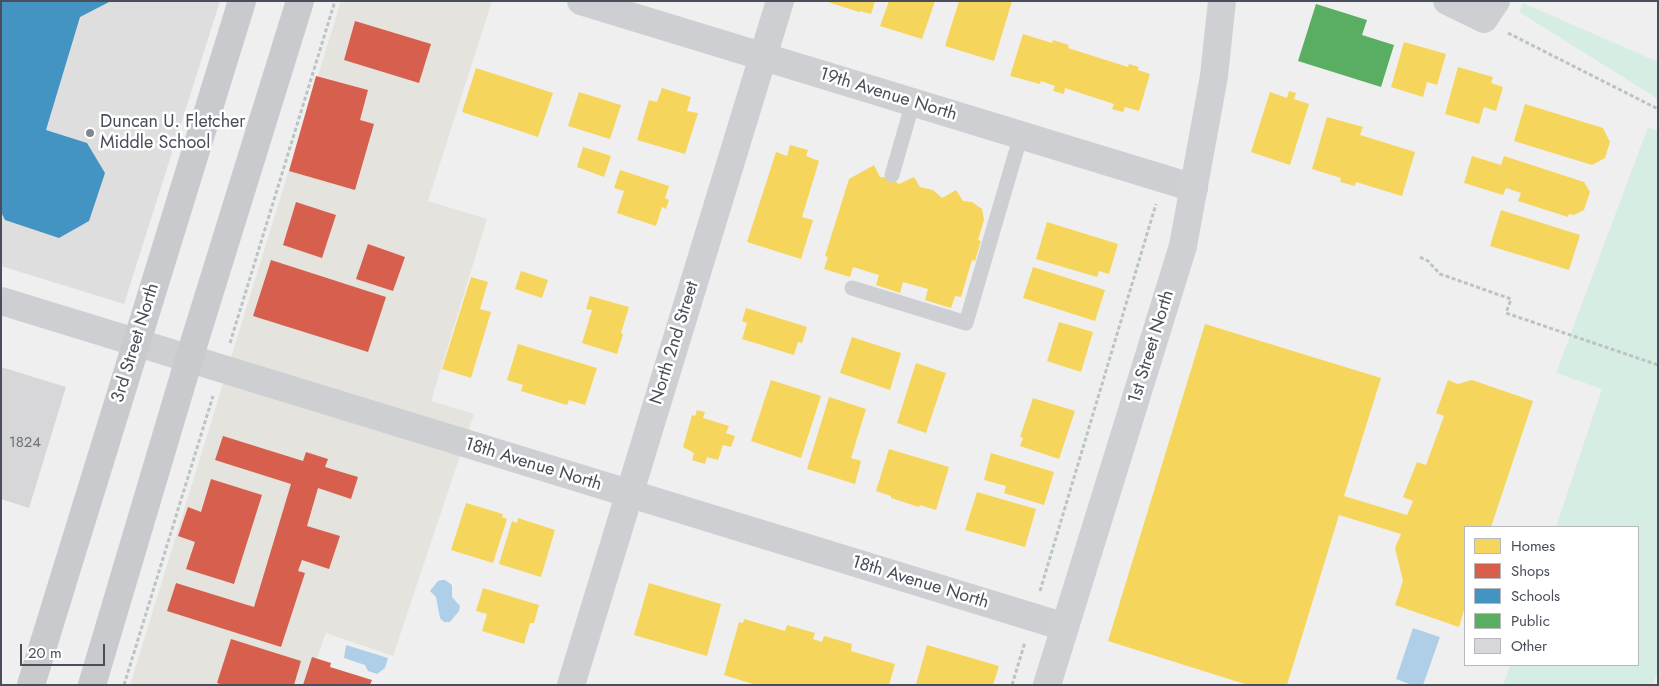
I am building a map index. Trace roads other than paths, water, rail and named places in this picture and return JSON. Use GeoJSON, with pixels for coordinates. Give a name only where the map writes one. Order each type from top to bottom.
{"type":"FeatureCollection","features":[{"type":"Feature","properties":{"kind":"main road","name":"3rd Street North"},"geometry":{"type":"LineString","coordinates":[[31,685],[242,1]]}},
{"type":"Feature","properties":{"kind":"main road"},"geometry":{"type":"LineString","coordinates":[[92,685],[189,359],[300,1]]}},
{"type":"Feature","properties":{"kind":"street","name":"19th Avenue North"},"geometry":{"type":"LineString","coordinates":[[582,1],[1194,188]]}},
{"type":"Feature","properties":{"kind":"street","name":"North 2nd Street"},"geometry":{"type":"LineString","coordinates":[[571,685],[780,1]]}},
{"type":"Feature","properties":{"kind":"street","name":"1st Street North"},"geometry":{"type":"LineString","coordinates":[[1047,685],[1183,246],[1214,76],[1222,1]]}},
{"type":"Feature","properties":{"kind":"street"},"geometry":{"type":"LineString","coordinates":[[1447,1],[1490,10]]}},
{"type":"Feature","properties":{"kind":"street","name":"18th Avenue North"},"geometry":{"type":"LineString","coordinates":[[1,301],[136,344],[1065,627]]}},
{"type":"Feature","properties":{"kind":"lane"},"geometry":{"type":"LineString","coordinates":[[892,175],[913,102]]}},
{"type":"Feature","properties":{"kind":"lane"},"geometry":{"type":"LineString","coordinates":[[852,288],[966,323],[1021,135]]}},
{"type":"Feature","properties":{"kind":"water"},"geometry":{"type":"Polygon","coordinates":[[[442,580],[452,585],[452,597],[460,606],[459,611],[450,622],[444,622],[440,618],[436,597],[430,591],[438,581],[442,580]]]}},
{"type":"Feature","properties":{"kind":"water"},"geometry":{"type":"Polygon","coordinates":[[[1413,628],[1440,637],[1423,685],[1412,685],[1396,679],[1413,628]]]}},
{"type":"Feature","properties":{"kind":"water"},"geometry":{"type":"Polygon","coordinates":[[[346,645],[388,658],[385,668],[377,674],[368,671],[365,665],[344,658],[346,645]]]}},
{"type":"Feature","properties":{"kind":"place","name":"Duncan U. Fletcher Middle School"},"geometry":{"type":"Point","coordinates":[90,133]}}]}
